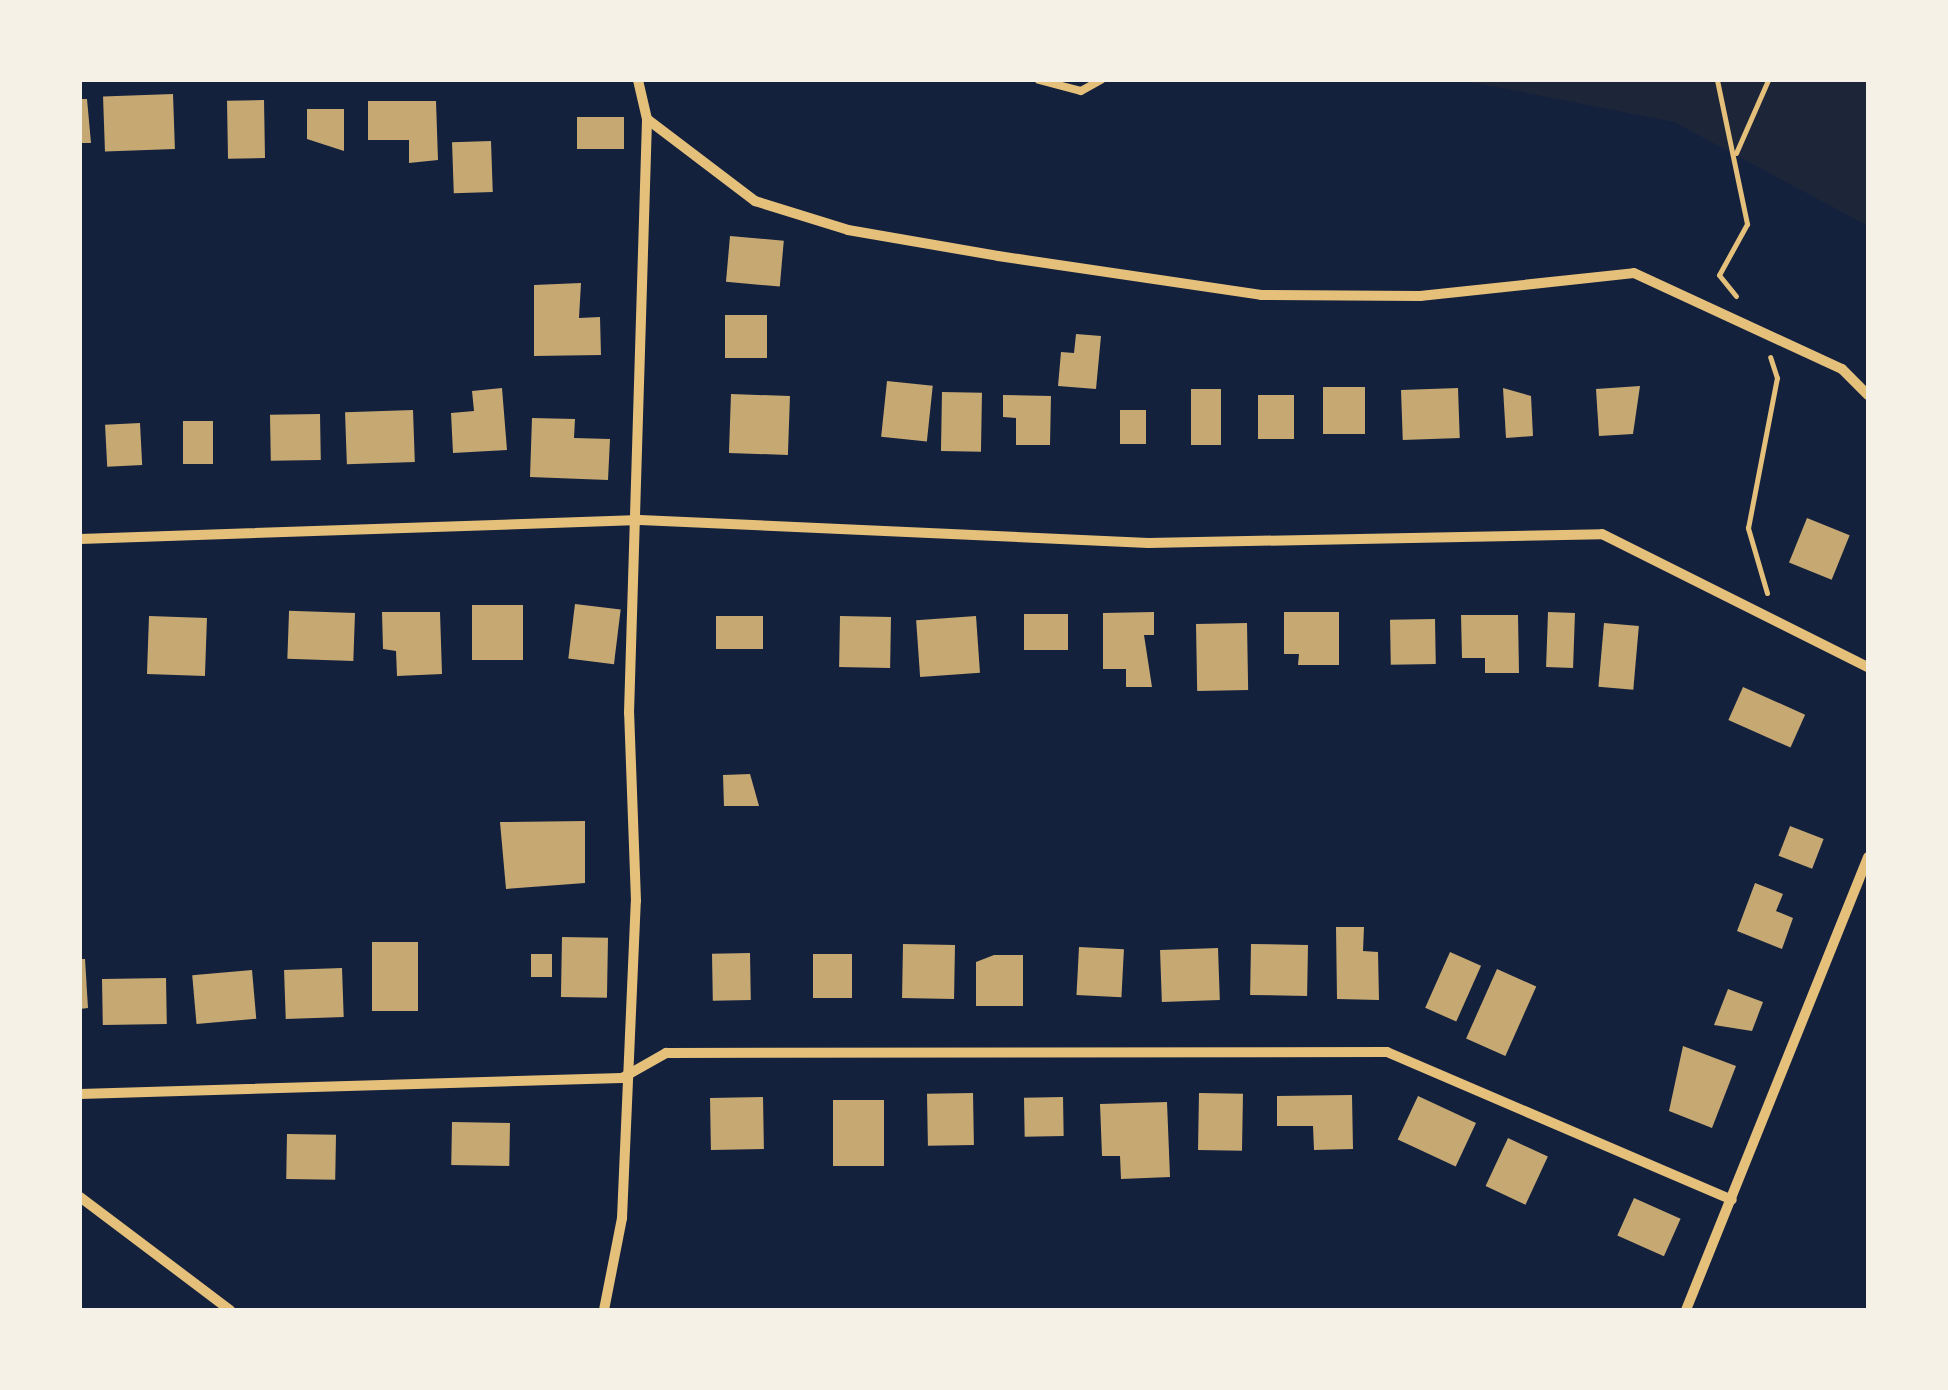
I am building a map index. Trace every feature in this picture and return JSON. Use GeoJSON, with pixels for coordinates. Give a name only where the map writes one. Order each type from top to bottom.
{"type":"FeatureCollection","features":[{"type":"Feature","properties":{"kind":"street"},"geometry":{"type":"LineString","coordinates":[[604,1310],[622,1218],[622,1078],[636,901],[629,713],[640,520],[647,119],[638,80]]}},
{"type":"Feature","properties":{"kind":"street"},"geometry":{"type":"LineString","coordinates":[[647,119],[754,201],[848,230],[1261,295],[1420,296],[1634,273],[1761,328],[1842,369],[1868,396]]}},
{"type":"Feature","properties":{"kind":"street"},"geometry":{"type":"LineString","coordinates":[[80,539],[640,520],[1148,542],[1602,534],[1868,667]]}},
{"type":"Feature","properties":{"kind":"street"},"geometry":{"type":"LineString","coordinates":[[1686,1310],[1868,857]]}},
{"type":"Feature","properties":{"kind":"street"},"geometry":{"type":"LineString","coordinates":[[80,1094],[622,1078],[666,1052],[1387,1052],[1732,1200]]}},
{"type":"Feature","properties":{"kind":"street"},"geometry":{"type":"LineString","coordinates":[[80,1197],[230,1310]]}},
{"type":"Feature","properties":{"kind":"lane"},"geometry":{"type":"LineString","coordinates":[[1040,80],[1082,91],[1101,80]]}},
{"type":"Feature","properties":{"kind":"path"},"geometry":{"type":"LineString","coordinates":[[1717,80],[1736,156],[1746,224],[1719,275],[1761,328],[1776,378],[1748,528],[1758,581],[1796,633]]}},
{"type":"Feature","properties":{"kind":"path"},"geometry":{"type":"LineString","coordinates":[[1736,156],[1768,80]]}},
{"type":"Feature","properties":{"kind":"shaded area"},"geometry":{"type":"Polygon","coordinates":[[[1461,80],[1868,80],[1868,226],[1674,122],[1461,80]]]}},
{"type":"Feature","properties":{"kind":"building"},"geometry":{"type":"Polygon","coordinates":[[[173,94],[175,149],[105,151],[103,96],[173,94]]]}},
{"type":"Feature","properties":{"kind":"building"},"geometry":{"type":"Polygon","coordinates":[[[80,99],[87,99],[91,143],[80,143],[80,99]]]}},
{"type":"Feature","properties":{"kind":"building"},"geometry":{"type":"Polygon","coordinates":[[[264,100],[265,158],[228,159],[227,101],[264,100]]]}},
{"type":"Feature","properties":{"kind":"building"},"geometry":{"type":"Polygon","coordinates":[[[368,101],[436,101],[438,160],[409,163],[409,140],[368,140],[368,101]]]}},
{"type":"Feature","properties":{"kind":"building"},"geometry":{"type":"Polygon","coordinates":[[[307,109],[344,109],[344,151],[307,139],[307,109]]]}},
{"type":"Feature","properties":{"kind":"building"},"geometry":{"type":"Polygon","coordinates":[[[577,117],[624,117],[624,149],[577,149],[577,117]]]}},
{"type":"Feature","properties":{"kind":"building"},"geometry":{"type":"Polygon","coordinates":[[[491,141],[493,192],[454,193],[452,142],[491,141]]]}},
{"type":"Feature","properties":{"kind":"building"},"geometry":{"type":"Polygon","coordinates":[[[730,236],[784,241],[780,287],[726,282],[730,236]]]}},
{"type":"Feature","properties":{"kind":"building"},"geometry":{"type":"Polygon","coordinates":[[[581,283],[579,318],[600,317],[601,355],[534,356],[534,285],[581,283]]]}},
{"type":"Feature","properties":{"kind":"building"},"geometry":{"type":"Polygon","coordinates":[[[725,315],[767,315],[767,358],[725,358],[725,315]]]}},
{"type":"Feature","properties":{"kind":"building"},"geometry":{"type":"Polygon","coordinates":[[[1076,334],[1101,336],[1096,389],[1058,386],[1061,352],[1074,353],[1076,334]]]}},
{"type":"Feature","properties":{"kind":"building"},"geometry":{"type":"Polygon","coordinates":[[[887,381],[933,386],[927,442],[881,437],[887,381]]]}},
{"type":"Feature","properties":{"kind":"building"},"geometry":{"type":"Polygon","coordinates":[[[1640,386],[1633,434],[1599,436],[1596,389],[1640,386]]]}},
{"type":"Feature","properties":{"kind":"building"},"geometry":{"type":"Polygon","coordinates":[[[1323,387],[1365,387],[1365,434],[1323,434],[1323,387]]]}},
{"type":"Feature","properties":{"kind":"building"},"geometry":{"type":"Polygon","coordinates":[[[502,388],[507,450],[453,453],[451,413],[474,411],[472,391],[502,388]]]}},
{"type":"Feature","properties":{"kind":"building"},"geometry":{"type":"Polygon","coordinates":[[[1458,388],[1460,438],[1403,440],[1401,390],[1458,388]]]}},
{"type":"Feature","properties":{"kind":"building"},"geometry":{"type":"Polygon","coordinates":[[[1503,388],[1531,396],[1533,436],[1506,438],[1503,388]]]}},
{"type":"Feature","properties":{"kind":"building"},"geometry":{"type":"Polygon","coordinates":[[[1191,389],[1221,389],[1221,445],[1191,445],[1191,389]]]}},
{"type":"Feature","properties":{"kind":"building"},"geometry":{"type":"Polygon","coordinates":[[[942,392],[982,393],[981,452],[941,451],[942,392]]]}},
{"type":"Feature","properties":{"kind":"building"},"geometry":{"type":"Polygon","coordinates":[[[731,394],[790,396],[788,455],[729,453],[731,394]]]}},
{"type":"Feature","properties":{"kind":"building"},"geometry":{"type":"Polygon","coordinates":[[[1003,395],[1051,396],[1050,445],[1016,445],[1016,418],[1003,417],[1003,395]]]}},
{"type":"Feature","properties":{"kind":"building"},"geometry":{"type":"Polygon","coordinates":[[[1258,395],[1294,395],[1294,439],[1258,439],[1258,395]]]}},
{"type":"Feature","properties":{"kind":"building"},"geometry":{"type":"Polygon","coordinates":[[[413,410],[415,462],[347,464],[345,412],[413,410]]]}},
{"type":"Feature","properties":{"kind":"building"},"geometry":{"type":"Polygon","coordinates":[[[1120,410],[1146,410],[1146,444],[1120,444],[1120,410]]]}},
{"type":"Feature","properties":{"kind":"building"},"geometry":{"type":"Polygon","coordinates":[[[320,414],[321,460],[271,461],[270,415],[320,414]]]}},
{"type":"Feature","properties":{"kind":"building"},"geometry":{"type":"Polygon","coordinates":[[[532,418],[575,419],[574,438],[610,439],[608,480],[530,477],[532,418]]]}},
{"type":"Feature","properties":{"kind":"building"},"geometry":{"type":"Polygon","coordinates":[[[183,421],[213,421],[213,464],[183,464],[183,421]]]}},
{"type":"Feature","properties":{"kind":"building"},"geometry":{"type":"Polygon","coordinates":[[[140,423],[142,465],[107,467],[105,425],[140,423]]]}},
{"type":"Feature","properties":{"kind":"building"},"geometry":{"type":"Polygon","coordinates":[[[1807,518],[1850,535],[1832,580],[1789,563],[1807,518]]]}},
{"type":"Feature","properties":{"kind":"building"},"geometry":{"type":"Polygon","coordinates":[[[575,604],[621,610],[614,664],[568,659],[575,604]]]}},
{"type":"Feature","properties":{"kind":"building"},"geometry":{"type":"Polygon","coordinates":[[[472,605],[523,605],[523,660],[472,660],[472,605]]]}},
{"type":"Feature","properties":{"kind":"building"},"geometry":{"type":"Polygon","coordinates":[[[289,611],[355,613],[353,661],[287,659],[289,611]]]}},
{"type":"Feature","properties":{"kind":"building"},"geometry":{"type":"Polygon","coordinates":[[[382,612],[440,612],[442,674],[397,676],[396,651],[383,649],[382,612]]]}},
{"type":"Feature","properties":{"kind":"building"},"geometry":{"type":"Polygon","coordinates":[[[1154,612],[1154,635],[1144,635],[1152,687],[1126,687],[1126,669],[1103,669],[1103,613],[1154,612]]]}},
{"type":"Feature","properties":{"kind":"building"},"geometry":{"type":"Polygon","coordinates":[[[1284,612],[1339,612],[1339,665],[1298,665],[1299,654],[1284,654],[1284,612]]]}},
{"type":"Feature","properties":{"kind":"building"},"geometry":{"type":"Polygon","coordinates":[[[1548,612],[1575,613],[1573,668],[1546,667],[1548,612]]]}},
{"type":"Feature","properties":{"kind":"building"},"geometry":{"type":"Polygon","coordinates":[[[1024,614],[1068,614],[1068,650],[1024,650],[1024,614]]]}},
{"type":"Feature","properties":{"kind":"building"},"geometry":{"type":"Polygon","coordinates":[[[1461,615],[1518,615],[1519,673],[1485,673],[1485,658],[1462,658],[1461,615]]]}},
{"type":"Feature","properties":{"kind":"building"},"geometry":{"type":"Polygon","coordinates":[[[149,616],[207,618],[205,676],[147,674],[149,616]]]}},
{"type":"Feature","properties":{"kind":"building"},"geometry":{"type":"Polygon","coordinates":[[[716,616],[763,616],[763,649],[716,649],[716,616]]]}},
{"type":"Feature","properties":{"kind":"building"},"geometry":{"type":"Polygon","coordinates":[[[840,616],[891,617],[890,668],[839,667],[840,616]]]}},
{"type":"Feature","properties":{"kind":"building"},"geometry":{"type":"Polygon","coordinates":[[[976,616],[980,673],[920,677],[916,620],[976,616]]]}},
{"type":"Feature","properties":{"kind":"building"},"geometry":{"type":"Polygon","coordinates":[[[1435,619],[1436,664],[1391,665],[1390,620],[1435,619]]]}},
{"type":"Feature","properties":{"kind":"building"},"geometry":{"type":"Polygon","coordinates":[[[1247,623],[1248,690],[1197,691],[1196,624],[1247,623]]]}},
{"type":"Feature","properties":{"kind":"building"},"geometry":{"type":"Polygon","coordinates":[[[1604,623],[1639,626],[1633,690],[1598,687],[1604,623]]]}},
{"type":"Feature","properties":{"kind":"building"},"geometry":{"type":"Polygon","coordinates":[[[1743,687],[1805,715],[1790,748],[1728,720],[1743,687]]]}},
{"type":"Feature","properties":{"kind":"building"},"geometry":{"type":"Polygon","coordinates":[[[750,774],[759,806],[724,806],[723,775],[750,774]]]}},
{"type":"Feature","properties":{"kind":"building"},"geometry":{"type":"Polygon","coordinates":[[[585,821],[585,883],[506,889],[500,822],[585,821]]]}},
{"type":"Feature","properties":{"kind":"building"},"geometry":{"type":"Polygon","coordinates":[[[1790,826],[1824,839],[1812,869],[1779,856],[1790,826]]]}},
{"type":"Feature","properties":{"kind":"building"},"geometry":{"type":"Polygon","coordinates":[[[1755,883],[1783,894],[1776,911],[1793,918],[1782,949],[1737,931],[1755,883]]]}},
{"type":"Feature","properties":{"kind":"building"},"geometry":{"type":"Polygon","coordinates":[[[1336,927],[1364,927],[1363,951],[1378,952],[1379,1000],[1337,999],[1336,927]]]}},
{"type":"Feature","properties":{"kind":"building"},"geometry":{"type":"Polygon","coordinates":[[[562,937],[608,938],[607,998],[561,997],[562,937]]]}},
{"type":"Feature","properties":{"kind":"building"},"geometry":{"type":"Polygon","coordinates":[[[372,942],[418,942],[418,1011],[372,1011],[372,942]]]}},
{"type":"Feature","properties":{"kind":"building"},"geometry":{"type":"Polygon","coordinates":[[[903,944],[955,945],[954,999],[902,998],[903,944]]]}},
{"type":"Feature","properties":{"kind":"building"},"geometry":{"type":"Polygon","coordinates":[[[1251,944],[1308,945],[1307,996],[1250,995],[1251,944]]]}},
{"type":"Feature","properties":{"kind":"building"},"geometry":{"type":"Polygon","coordinates":[[[1079,947],[1124,949],[1121,997],[1076,995],[1079,947]]]}},
{"type":"Feature","properties":{"kind":"building"},"geometry":{"type":"Polygon","coordinates":[[[1218,948],[1220,1000],[1162,1002],[1160,950],[1218,948]]]}},
{"type":"Feature","properties":{"kind":"building"},"geometry":{"type":"Polygon","coordinates":[[[1450,952],[1481,966],[1456,1022],[1425,1008],[1450,952]]]}},
{"type":"Feature","properties":{"kind":"building"},"geometry":{"type":"Polygon","coordinates":[[[750,953],[751,1000],[713,1001],[712,954],[750,953]]]}},
{"type":"Feature","properties":{"kind":"building"},"geometry":{"type":"Polygon","coordinates":[[[531,954],[552,954],[552,977],[531,977],[531,954]]]}},
{"type":"Feature","properties":{"kind":"building"},"geometry":{"type":"Polygon","coordinates":[[[813,954],[852,954],[852,998],[813,998],[813,954]]]}},
{"type":"Feature","properties":{"kind":"building"},"geometry":{"type":"Polygon","coordinates":[[[994,955],[1023,955],[1023,1006],[976,1006],[976,962],[994,955]]]}},
{"type":"Feature","properties":{"kind":"building"},"geometry":{"type":"Polygon","coordinates":[[[80,959],[85,959],[88,1008],[80,1009],[80,959]]]}},
{"type":"Feature","properties":{"kind":"building"},"geometry":{"type":"Polygon","coordinates":[[[342,968],[344,1017],[286,1019],[284,970],[342,968]]]}},
{"type":"Feature","properties":{"kind":"building"},"geometry":{"type":"Polygon","coordinates":[[[1497,969],[1536,986],[1505,1056],[1466,1038],[1497,969]]]}},
{"type":"Feature","properties":{"kind":"building"},"geometry":{"type":"Polygon","coordinates":[[[252,970],[256,1019],[196,1024],[192,975],[252,970]]]}},
{"type":"Feature","properties":{"kind":"building"},"geometry":{"type":"Polygon","coordinates":[[[166,978],[167,1024],[103,1025],[102,979],[166,978]]]}},
{"type":"Feature","properties":{"kind":"building"},"geometry":{"type":"Polygon","coordinates":[[[1728,989],[1763,1002],[1752,1031],[1714,1025],[1728,989]]]}},
{"type":"Feature","properties":{"kind":"building"},"geometry":{"type":"Polygon","coordinates":[[[1683,1046],[1736,1066],[1712,1128],[1669,1111],[1683,1046]]]}},
{"type":"Feature","properties":{"kind":"building"},"geometry":{"type":"Polygon","coordinates":[[[973,1093],[974,1145],[928,1146],[927,1094],[973,1093]]]}},
{"type":"Feature","properties":{"kind":"building"},"geometry":{"type":"Polygon","coordinates":[[[1199,1093],[1243,1094],[1242,1151],[1198,1150],[1199,1093]]]}},
{"type":"Feature","properties":{"kind":"building"},"geometry":{"type":"Polygon","coordinates":[[[1352,1095],[1353,1149],[1314,1150],[1313,1126],[1277,1126],[1277,1096],[1352,1095]]]}},
{"type":"Feature","properties":{"kind":"building"},"geometry":{"type":"Polygon","coordinates":[[[1418,1096],[1476,1123],[1456,1167],[1398,1140],[1418,1096]]]}},
{"type":"Feature","properties":{"kind":"building"},"geometry":{"type":"Polygon","coordinates":[[[763,1097],[764,1149],[711,1150],[710,1098],[763,1097]]]}},
{"type":"Feature","properties":{"kind":"building"},"geometry":{"type":"Polygon","coordinates":[[[1063,1097],[1064,1136],[1025,1137],[1024,1098],[1063,1097]]]}},
{"type":"Feature","properties":{"kind":"building"},"geometry":{"type":"Polygon","coordinates":[[[833,1100],[884,1100],[884,1166],[833,1166],[833,1100]]]}},
{"type":"Feature","properties":{"kind":"building"},"geometry":{"type":"Polygon","coordinates":[[[1167,1102],[1170,1177],[1121,1179],[1120,1156],[1102,1156],[1100,1104],[1167,1102]]]}},
{"type":"Feature","properties":{"kind":"building"},"geometry":{"type":"Polygon","coordinates":[[[452,1122],[510,1123],[509,1166],[451,1165],[452,1122]]]}},
{"type":"Feature","properties":{"kind":"building"},"geometry":{"type":"Polygon","coordinates":[[[287,1134],[336,1135],[335,1180],[286,1179],[287,1134]]]}},
{"type":"Feature","properties":{"kind":"building"},"geometry":{"type":"Polygon","coordinates":[[[1508,1138],[1548,1157],[1525,1205],[1486,1186],[1508,1138]]]}},
{"type":"Feature","properties":{"kind":"building"},"geometry":{"type":"Polygon","coordinates":[[[1634,1198],[1681,1219],[1664,1256],[1617,1235],[1634,1198]]]}}]}
